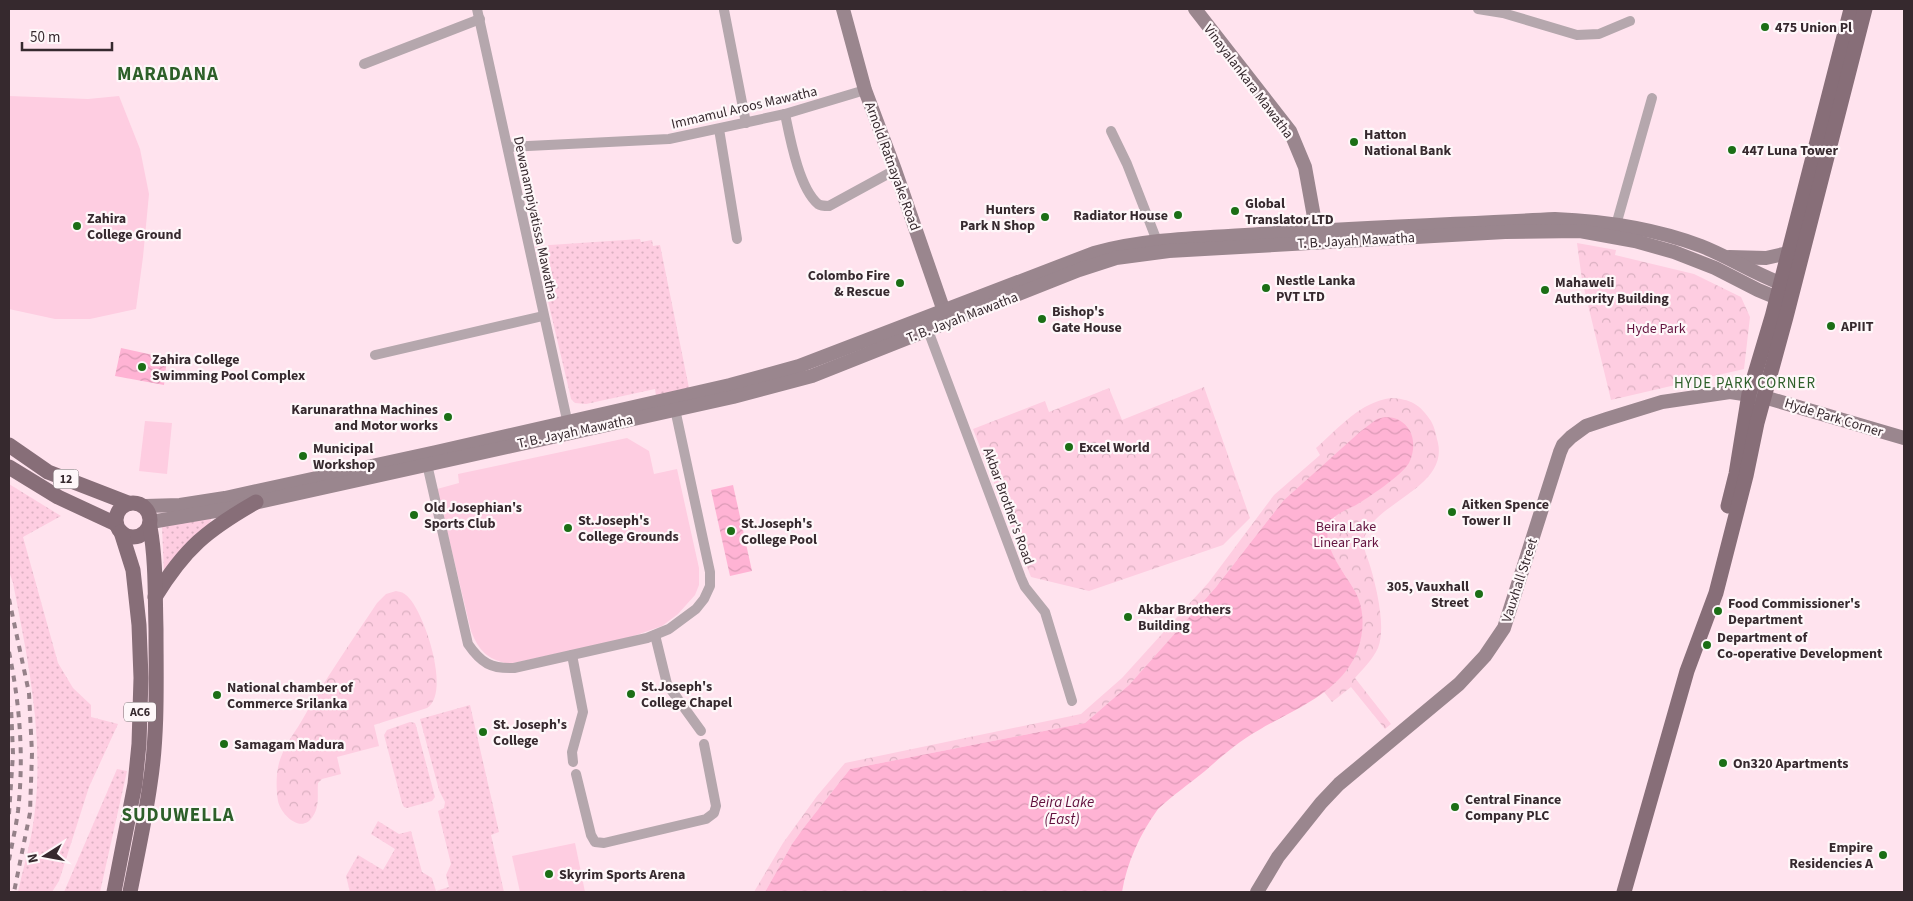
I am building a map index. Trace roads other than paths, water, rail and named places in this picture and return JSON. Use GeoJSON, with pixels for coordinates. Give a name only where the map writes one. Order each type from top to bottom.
{"type":"FeatureCollection","features":[{"type":"Feature","properties":{"kind":"main road","name":"Arnold Ratnayake Road"},"geometry":{"type":"LineString","coordinates":[[843,9],[865,90],[896,170],[946,316]]}},
{"type":"Feature","properties":{"kind":"main road","name":"Vinayalankara Mawatha"},"geometry":{"type":"LineString","coordinates":[[1195,9],[1290,131],[1305,167],[1318,237]]}},
{"type":"Feature","properties":{"kind":"main road"},"geometry":{"type":"LineString","coordinates":[[1785,293],[1788,253],[1851,9]]}},
{"type":"Feature","properties":{"kind":"main road"},"geometry":{"type":"LineString","coordinates":[[1624,892],[1658,767],[1694,651],[1736,474],[1757,395],[1865,9]]}},
{"type":"Feature","properties":{"kind":"main road","name":"T. B. Jayah Mawatha"},"geometry":{"type":"LineString","coordinates":[[946,316],[1116,258],[1318,237],[1555,219],[1616,224],[1700,246],[1724,256],[1785,293]]}},
{"type":"Feature","properties":{"kind":"main road","name":"T. B. Jayah Mawatha"},"geometry":{"type":"LineString","coordinates":[[145,506],[180,505],[225,498],[568,427],[733,397],[812,376],[926,324],[1094,253],[1112,248],[1157,241],[1557,230],[1597,233],[1645,244],[1695,259],[1785,293]]}},
{"type":"Feature","properties":{"kind":"main road"},"geometry":{"type":"LineString","coordinates":[[1724,256],[1766,258],[1788,253]]}},
{"type":"Feature","properties":{"kind":"main road","name":"T. B. Jayah Mawatha"},"geometry":{"type":"LineString","coordinates":[[150,524],[428,464],[799,366],[926,324]]}},
{"type":"Feature","properties":{"kind":"main road","name":"Vauxhall Street"},"geometry":{"type":"LineString","coordinates":[[1256,892],[1278,857],[1320,803],[1459,684],[1485,656],[1504,628],[1560,452],[1571,437],[1586,426],[1662,402],[1730,392],[1757,395]]}},
{"type":"Feature","properties":{"kind":"main road","name":"Hyde Park Corner"},"geometry":{"type":"LineString","coordinates":[[1757,395],[1904,438]]}},
{"type":"Feature","properties":{"kind":"main road","name":"12"},"geometry":{"type":"LineString","coordinates":[[9,445],[48,472],[128,503]]}},
{"type":"Feature","properties":{"kind":"main road"},"geometry":{"type":"LineString","coordinates":[[9,467],[58,497],[119,528],[133,538],[146,532],[150,524],[150,513],[145,506],[137,503],[128,503],[118,511],[119,528]]}},
{"type":"Feature","properties":{"kind":"main road"},"geometry":{"type":"LineString","coordinates":[[155,597],[182,556],[202,537],[222,521],[256,502]]}},
{"type":"Feature","properties":{"kind":"main road","name":"AC6"},"geometry":{"type":"LineString","coordinates":[[114,892],[132,843],[150,783],[154,743],[156,677],[155,597],[154,550],[150,524]]}},
{"type":"Feature","properties":{"kind":"main road","name":"AC6"},"geometry":{"type":"LineString","coordinates":[[119,528],[134,570],[141,678],[130,892]]}},
{"type":"Feature","properties":{"kind":"street"},"geometry":{"type":"LineString","coordinates":[[1478,9],[1503,12],[1577,35],[1600,34],[1630,21]]}},
{"type":"Feature","properties":{"kind":"street"},"geometry":{"type":"LineString","coordinates":[[724,10],[746,123]]}},
{"type":"Feature","properties":{"kind":"street"},"geometry":{"type":"LineString","coordinates":[[364,64],[479,14]]}},
{"type":"Feature","properties":{"kind":"street","name":"Dewanampiyatissa Mawatha"},"geometry":{"type":"LineString","coordinates":[[479,14],[568,427]]}},
{"type":"Feature","properties":{"kind":"street","name":"Immamul Aroos Mawatha"},"geometry":{"type":"LineString","coordinates":[[508,147],[670,139],[786,114],[865,90]]}},
{"type":"Feature","properties":{"kind":"street"},"geometry":{"type":"LineString","coordinates":[[1616,224],[1652,98]]}},
{"type":"Feature","properties":{"kind":"street"},"geometry":{"type":"LineString","coordinates":[[786,114],[800,173],[818,204],[829,206],[896,170]]}},
{"type":"Feature","properties":{"kind":"street"},"geometry":{"type":"LineString","coordinates":[[719,129],[736,239]]}},
{"type":"Feature","properties":{"kind":"street"},"geometry":{"type":"LineString","coordinates":[[1111,130],[1127,164],[1157,241]]}},
{"type":"Feature","properties":{"kind":"street"},"geometry":{"type":"LineString","coordinates":[[375,355],[543,316]]}},
{"type":"Feature","properties":{"kind":"street","name":"Akbar Brother's Road"},"geometry":{"type":"LineString","coordinates":[[926,324],[1021,578],[1025,587],[1045,612],[1072,701]]}},
{"type":"Feature","properties":{"kind":"street"},"geometry":{"type":"LineString","coordinates":[[428,464],[468,644],[477,657],[486,663],[503,669],[514,668],[656,635],[669,629],[696,609],[704,599],[710,586],[710,572],[674,409]]}},
{"type":"Feature","properties":{"kind":"street"},"geometry":{"type":"LineString","coordinates":[[656,635],[667,684],[701,732]]}},
{"type":"Feature","properties":{"kind":"street"},"geometry":{"type":"LineString","coordinates":[[572,655],[582,712],[572,752],[573,762]]}},
{"type":"Feature","properties":{"kind":"street"},"geometry":{"type":"LineString","coordinates":[[576,774],[590,835],[595,842],[604,843],[706,819],[714,813],[716,806],[704,744]]}},
{"type":"Feature","properties":{"kind":"water","name":"Zahira College Swimming Pool Complex"},"geometry":{"type":"Polygon","coordinates":[[[121,348],[167,358],[164,385],[115,376],[121,348]]]}},
{"type":"Feature","properties":{"kind":"water","name":"Beira Lake (East)"},"geometry":{"type":"Polygon","coordinates":[[[1385,417],[1399,420],[1410,431],[1413,447],[1409,463],[1399,474],[1376,492],[1335,516],[1328,530],[1330,549],[1356,593],[1362,612],[1362,633],[1352,663],[1327,690],[1305,705],[1270,723],[1245,739],[1158,809],[1145,828],[1135,849],[1127,870],[1122,892],[765,892],[792,844],[850,769],[1085,723],[1129,685],[1216,587],[1283,501],[1361,431],[1377,419],[1385,417]]]}},
{"type":"Feature","properties":{"kind":"water","name":"St.Joseph's College Pool"},"geometry":{"type":"Polygon","coordinates":[[[733,485],[752,571],[730,576],[711,490],[733,485]]]}},
{"type":"Feature","properties":{"kind":"railway"},"geometry":{"type":"LineString","coordinates":[[9,599],[29,693],[32,753],[30,813],[14,892]]}},
{"type":"Feature","properties":{"kind":"railway"},"geometry":{"type":"LineString","coordinates":[[9,652],[16,692],[21,751],[18,811],[9,860]]}},
{"type":"Feature","properties":{"kind":"railway"},"geometry":{"type":"LineString","coordinates":[[9,814],[13,754],[11,706]]}},
{"type":"Feature","properties":{"kind":"place","name":"475 Union Pl"},"geometry":{"type":"Point","coordinates":[1765,27]}},
{"type":"Feature","properties":{"kind":"place","name":"Hatton National Bank"},"geometry":{"type":"Point","coordinates":[1354,142]}},
{"type":"Feature","properties":{"kind":"place","name":"447 Luna Tower"},"geometry":{"type":"Point","coordinates":[1732,150]}},
{"type":"Feature","properties":{"kind":"place","name":"Global Translator LTD"},"geometry":{"type":"Point","coordinates":[1235,211]}},
{"type":"Feature","properties":{"kind":"place","name":"Radiator House"},"geometry":{"type":"Point","coordinates":[1178,215]}},
{"type":"Feature","properties":{"kind":"place","name":"Hunters Park N Shop"},"geometry":{"type":"Point","coordinates":[1045,217]}},
{"type":"Feature","properties":{"kind":"place","name":"Zahira College Ground"},"geometry":{"type":"Point","coordinates":[77,226]}},
{"type":"Feature","properties":{"kind":"place","name":"Colombo Fire & Rescue"},"geometry":{"type":"Point","coordinates":[900,283]}},
{"type":"Feature","properties":{"kind":"place","name":"Nestle Lanka PVT LTD"},"geometry":{"type":"Point","coordinates":[1266,288]}},
{"type":"Feature","properties":{"kind":"place","name":"Mahaweli Authority Building"},"geometry":{"type":"Point","coordinates":[1545,290]}},
{"type":"Feature","properties":{"kind":"place","name":"Bishop's Gate House"},"geometry":{"type":"Point","coordinates":[1042,319]}},
{"type":"Feature","properties":{"kind":"place","name":"APIIT"},"geometry":{"type":"Point","coordinates":[1831,326]}},
{"type":"Feature","properties":{"kind":"place","name":"Zahira College Swimming Pool Complex"},"geometry":{"type":"Point","coordinates":[142,367]}},
{"type":"Feature","properties":{"kind":"place","name":"Karunarathna Machines and Motor works"},"geometry":{"type":"Point","coordinates":[448,417]}},
{"type":"Feature","properties":{"kind":"place","name":"Excel World"},"geometry":{"type":"Point","coordinates":[1069,447]}},
{"type":"Feature","properties":{"kind":"place","name":"Municipal Workshop"},"geometry":{"type":"Point","coordinates":[303,456]}},
{"type":"Feature","properties":{"kind":"place","name":"Aitken Spence Tower II"},"geometry":{"type":"Point","coordinates":[1452,512]}},
{"type":"Feature","properties":{"kind":"place","name":"Old Josephian's Sports Club"},"geometry":{"type":"Point","coordinates":[414,515]}},
{"type":"Feature","properties":{"kind":"place","name":"St.Joseph's College Grounds"},"geometry":{"type":"Point","coordinates":[568,528]}},
{"type":"Feature","properties":{"kind":"place","name":"St.Joseph's College Pool"},"geometry":{"type":"Point","coordinates":[731,531]}},
{"type":"Feature","properties":{"kind":"place","name":"305, Vauxhall Street"},"geometry":{"type":"Point","coordinates":[1479,594]}},
{"type":"Feature","properties":{"kind":"place","name":"Food Commissioner's Department"},"geometry":{"type":"Point","coordinates":[1718,611]}},
{"type":"Feature","properties":{"kind":"place","name":"Akbar Brothers Building"},"geometry":{"type":"Point","coordinates":[1128,617]}},
{"type":"Feature","properties":{"kind":"place","name":"Department of Co-operative Development"},"geometry":{"type":"Point","coordinates":[1707,645]}},
{"type":"Feature","properties":{"kind":"place","name":"St.Joseph's College Chapel"},"geometry":{"type":"Point","coordinates":[631,694]}},
{"type":"Feature","properties":{"kind":"place","name":"National chamber of Commerce Srilanka"},"geometry":{"type":"Point","coordinates":[217,695]}},
{"type":"Feature","properties":{"kind":"place","name":"St. Joseph's College"},"geometry":{"type":"Point","coordinates":[483,732]}},
{"type":"Feature","properties":{"kind":"place","name":"Samagam Madura"},"geometry":{"type":"Point","coordinates":[224,744]}},
{"type":"Feature","properties":{"kind":"place","name":"On320 Apartments"},"geometry":{"type":"Point","coordinates":[1723,763]}},
{"type":"Feature","properties":{"kind":"place","name":"Central Finance Company PLC"},"geometry":{"type":"Point","coordinates":[1455,807]}},
{"type":"Feature","properties":{"kind":"place","name":"Empire Residencies A"},"geometry":{"type":"Point","coordinates":[1883,855]}},
{"type":"Feature","properties":{"kind":"place","name":"Skyrim Sports Arena"},"geometry":{"type":"Point","coordinates":[549,874]}},
{"type":"Feature","properties":{"kind":"district","name":"MARADANA"},"geometry":{"type":"Point","coordinates":[168,73]}},
{"type":"Feature","properties":{"kind":"district","name":"HYDE PARK CORNER"},"geometry":{"type":"Point","coordinates":[1745,383]}},
{"type":"Feature","properties":{"kind":"district","name":"SUDUWELLA"},"geometry":{"type":"Point","coordinates":[178,814]}},
{"type":"Feature","properties":{"kind":"park label","name":"Hyde Park"},"geometry":{"type":"Point","coordinates":[1656,328]}},
{"type":"Feature","properties":{"kind":"park label","name":"Beira Lake Linear Park"},"geometry":{"type":"Point","coordinates":[1346,534]}}]}
